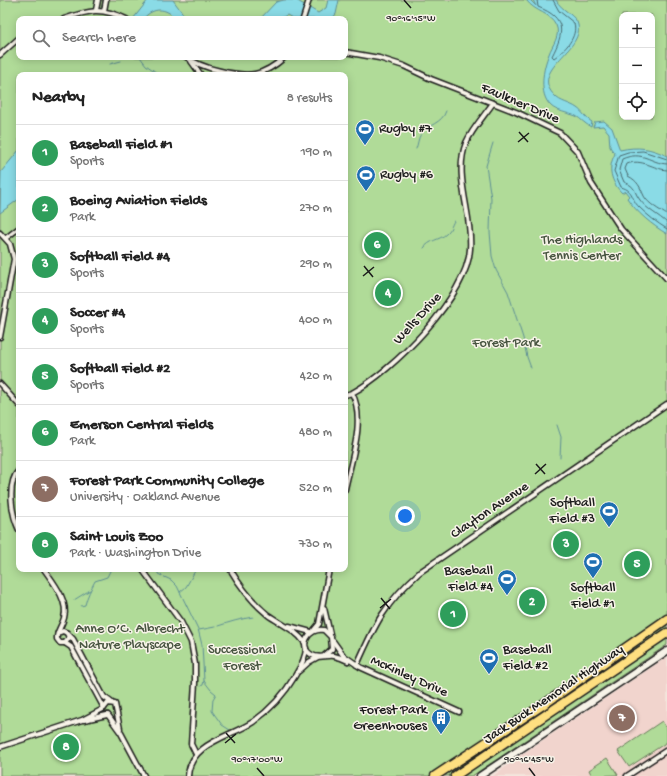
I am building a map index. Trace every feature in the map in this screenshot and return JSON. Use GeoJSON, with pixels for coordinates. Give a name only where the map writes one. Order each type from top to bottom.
{"type":"FeatureCollection","features":[{"type":"Feature","properties":{"kind":"highway","name":"Jack Buck Memorial Highway"},"geometry":{"type":"LineString","coordinates":[[435,776],[546,703],[667,619]]}},
{"type":"Feature","properties":{"kind":"highway","name":"Jack Buck Memorial Highway"},"geometry":{"type":"LineString","coordinates":[[455,776],[667,633]]}},
{"type":"Feature","properties":{"kind":"street"},"geometry":{"type":"LineString","coordinates":[[96,10],[98,0]]}},
{"type":"Feature","properties":{"kind":"street"},"geometry":{"type":"LineString","coordinates":[[104,11],[106,0]]}},
{"type":"Feature","properties":{"kind":"street"},"geometry":{"type":"LineString","coordinates":[[304,16],[308,0]]}},
{"type":"Feature","properties":{"kind":"street"},"geometry":{"type":"LineString","coordinates":[[75,16],[96,10],[118,16]]}},
{"type":"Feature","properties":{"kind":"street"},"geometry":{"type":"LineString","coordinates":[[0,55],[16,41]]}},
{"type":"Feature","properties":{"kind":"street","name":"Faulkner Drive"},"geometry":{"type":"LineString","coordinates":[[348,53],[388,60],[555,130],[570,141],[578,152],[591,183],[621,229],[667,279]]}},
{"type":"Feature","properties":{"kind":"street"},"geometry":{"type":"LineString","coordinates":[[190,60],[199,72]]}},
{"type":"Feature","properties":{"kind":"street"},"geometry":{"type":"LineString","coordinates":[[194,60],[228,72]]}},
{"type":"Feature","properties":{"kind":"street"},"geometry":{"type":"LineString","coordinates":[[260,72],[281,60]]}},
{"type":"Feature","properties":{"kind":"street","name":"Wells Drive"},"geometry":{"type":"LineString","coordinates":[[348,394],[372,380],[403,352],[440,315],[457,288],[466,268],[470,248],[463,184],[463,155],[471,134],[493,103]]}},
{"type":"Feature","properties":{"kind":"street"},"geometry":{"type":"LineString","coordinates":[[6,238],[16,230]]}},
{"type":"Feature","properties":{"kind":"street"},"geometry":{"type":"LineString","coordinates":[[0,233],[6,238],[13,251],[14,263],[0,337]]}},
{"type":"Feature","properties":{"kind":"street"},"geometry":{"type":"LineString","coordinates":[[1,386],[16,402]]}},
{"type":"Feature","properties":{"kind":"street"},"geometry":{"type":"LineString","coordinates":[[348,474],[358,422],[358,408],[352,392]]}},
{"type":"Feature","properties":{"kind":"street","name":"Clayton Avenue"},"geometry":{"type":"LineString","coordinates":[[357,665],[380,616],[397,595],[420,572],[667,404]]}},
{"type":"Feature","properties":{"kind":"street"},"geometry":{"type":"LineString","coordinates":[[16,474],[12,500],[13,514],[16,522]]}},
{"type":"Feature","properties":{"kind":"street"},"geometry":{"type":"LineString","coordinates":[[46,572],[57,589],[64,606],[64,617],[57,640],[61,644],[65,643],[73,649],[107,715],[121,733],[144,776]]}},
{"type":"Feature","properties":{"kind":"street"},"geometry":{"type":"LineString","coordinates":[[144,572],[181,622],[191,642],[195,664],[191,744],[196,754]]}},
{"type":"Feature","properties":{"kind":"street"},"geometry":{"type":"LineString","coordinates":[[232,572],[254,601],[268,615],[299,635],[311,655],[318,657]]}},
{"type":"Feature","properties":{"kind":"street"},"geometry":{"type":"LineString","coordinates":[[188,776],[190,763],[196,754],[240,730],[262,715],[282,695],[296,674],[304,658],[306,646],[312,632],[319,624],[328,572]]}},
{"type":"Feature","properties":{"kind":"street"},"geometry":{"type":"LineString","coordinates":[[296,674],[306,664],[318,657],[324,656],[331,651],[332,639],[327,626],[323,604]]}},
{"type":"Feature","properties":{"kind":"street"},"geometry":{"type":"LineString","coordinates":[[283,624],[312,632],[324,630],[332,639]]}},
{"type":"Feature","properties":{"kind":"street"},"geometry":{"type":"LineString","coordinates":[[58,633],[63,631],[73,639],[104,697],[117,706],[116,712],[121,733]]}},
{"type":"Feature","properties":{"kind":"street"},"geometry":{"type":"LineString","coordinates":[[65,643],[69,638],[67,633]]}},
{"type":"Feature","properties":{"kind":"street","name":"McKinley Drive"},"geometry":{"type":"LineString","coordinates":[[332,639],[350,661]]}},
{"type":"Feature","properties":{"kind":"street"},"geometry":{"type":"LineString","coordinates":[[480,776],[667,651]]}},
{"type":"Feature","properties":{"kind":"street","name":"McKinley Drive"},"geometry":{"type":"LineString","coordinates":[[324,656],[333,656],[350,661],[459,712]]}},
{"type":"Feature","properties":{"kind":"street"},"geometry":{"type":"LineString","coordinates":[[82,720],[104,708],[106,704],[111,702]]}},
{"type":"Feature","properties":{"kind":"street"},"geometry":{"type":"LineString","coordinates":[[0,747],[82,720],[107,715],[112,716],[116,712]]}},
{"type":"Feature","properties":{"kind":"street"},"geometry":{"type":"LineString","coordinates":[[628,776],[667,750]]}},
{"type":"Feature","properties":{"kind":"shaded area"},"geometry":{"type":"Polygon","coordinates":[[[667,657],[667,776],[493,776],[527,751],[667,657]]]}},
{"type":"Feature","properties":{"kind":"green space","name":"Forest Park"},"geometry":{"type":"Polygon","coordinates":[[[0,0],[667,0],[667,645],[472,776],[0,776],[0,0]]]}},
{"type":"Feature","properties":{"kind":"green space"},"geometry":{"type":"Polygon","coordinates":[[[662,721],[667,729],[667,742],[629,767],[618,751],[662,721]]]}},
{"type":"Feature","properties":{"kind":"green space"},"geometry":{"type":"Polygon","coordinates":[[[607,758],[618,775],[592,776],[589,770],[607,758]]]}},
{"type":"Feature","properties":{"kind":"water"},"geometry":{"type":"Polygon","coordinates":[[[148,0],[173,0],[185,16],[173,16],[168,12],[160,10],[151,12],[146,16],[135,16],[148,0]]]}},
{"type":"Feature","properties":{"kind":"water"},"geometry":{"type":"Polygon","coordinates":[[[296,0],[318,13],[326,8],[328,0],[339,0],[334,16],[263,16],[276,2],[296,0]]]}},
{"type":"Feature","properties":{"kind":"water"},"geometry":{"type":"Polygon","coordinates":[[[526,0],[530,0],[536,6],[533,0],[556,0],[558,4],[577,22],[578,34],[573,43],[552,69],[548,78],[548,87],[557,98],[574,106],[592,122],[591,127],[576,116],[553,108],[547,101],[543,88],[544,73],[550,51],[557,37],[557,29],[550,17],[534,8],[526,0]]]}},
{"type":"Feature","properties":{"kind":"water"},"geometry":{"type":"Polygon","coordinates":[[[604,121],[612,128],[620,150],[644,148],[667,156],[667,234],[650,223],[640,214],[627,198],[629,196],[625,191],[622,193],[615,184],[611,175],[611,164],[615,154],[610,147],[609,133],[603,126],[593,127],[595,122],[604,121]]]}},
{"type":"Feature","properties":{"kind":"water"},"geometry":{"type":"Polygon","coordinates":[[[16,154],[16,201],[0,213],[1,172],[16,154]]]}},
{"type":"Feature","properties":{"kind":"waterway"},"geometry":{"type":"LineString","coordinates":[[142,60],[146,65],[156,72]]}},
{"type":"Feature","properties":{"kind":"waterway"},"geometry":{"type":"LineString","coordinates":[[110,64],[121,61]]}},
{"type":"Feature","properties":{"kind":"waterway"},"geometry":{"type":"LineString","coordinates":[[416,149],[421,134],[441,119],[446,111]]}},
{"type":"Feature","properties":{"kind":"waterway"},"geometry":{"type":"LineString","coordinates":[[493,143],[486,166],[491,198],[490,232],[492,256],[496,270],[508,292],[531,368]]}},
{"type":"Feature","properties":{"kind":"waterway"},"geometry":{"type":"LineString","coordinates":[[424,248],[429,243],[446,234],[454,221]]}},
{"type":"Feature","properties":{"kind":"waterway"},"geometry":{"type":"LineString","coordinates":[[557,425],[561,437],[560,458]]}},
{"type":"Feature","properties":{"kind":"waterway"},"geometry":{"type":"LineString","coordinates":[[81,606],[85,605],[95,581],[107,577],[110,572]]}},
{"type":"Feature","properties":{"kind":"waterway"},"geometry":{"type":"LineString","coordinates":[[158,572],[158,574],[171,580],[177,586],[198,629],[202,645],[204,681],[216,694],[213,699],[212,711],[222,725],[230,730]]}},
{"type":"Feature","properties":{"kind":"waterway"},"geometry":{"type":"LineString","coordinates":[[180,592],[186,587],[194,572]]}},
{"type":"Feature","properties":{"kind":"waterway"},"geometry":{"type":"LineString","coordinates":[[74,600],[90,590]]}},
{"type":"Feature","properties":{"kind":"waterway"},"geometry":{"type":"LineString","coordinates":[[218,626],[253,617]]}},
{"type":"Feature","properties":{"kind":"waterway"},"geometry":{"type":"LineString","coordinates":[[199,630],[215,627]]}},
{"type":"Feature","properties":{"kind":"waterway"},"geometry":{"type":"LineString","coordinates":[[201,686],[203,685],[204,681]]}},
{"type":"Feature","properties":{"kind":"place","name":"Rugby #7"},"geometry":{"type":"Point","coordinates":[365,146]}},
{"type":"Feature","properties":{"kind":"place","name":"Rugby #6"},"geometry":{"type":"Point","coordinates":[366,192]}},
{"type":"Feature","properties":{"kind":"place","name":"Emerson Central Fields"},"geometry":{"type":"Point","coordinates":[377,245]}},
{"type":"Feature","properties":{"kind":"place","name":"Soccer #4"},"geometry":{"type":"Point","coordinates":[388,293]}},
{"type":"Feature","properties":{"kind":"place","name":"Softball Field #3"},"geometry":{"type":"Point","coordinates":[609,528]}},
{"type":"Feature","properties":{"kind":"place","name":"Softball Field #4"},"geometry":{"type":"Point","coordinates":[566,544]}},
{"type":"Feature","properties":{"kind":"place","name":"Softball Field #2"},"geometry":{"type":"Point","coordinates":[637,564]}},
{"type":"Feature","properties":{"kind":"place","name":"Softball Field #1"},"geometry":{"type":"Point","coordinates":[593,579]}},
{"type":"Feature","properties":{"kind":"place","name":"Baseball Field #4"},"geometry":{"type":"Point","coordinates":[507,596]}},
{"type":"Feature","properties":{"kind":"place","name":"Boeing Aviation Fields"},"geometry":{"type":"Point","coordinates":[532,602]}},
{"type":"Feature","properties":{"kind":"place","name":"Baseball Field #1"},"geometry":{"type":"Point","coordinates":[453,614]}},
{"type":"Feature","properties":{"kind":"place","name":"Baseball Field #2"},"geometry":{"type":"Point","coordinates":[489,675]}},
{"type":"Feature","properties":{"kind":"place","name":"Forest Park Community College"},"geometry":{"type":"Point","coordinates":[622,718]}},
{"type":"Feature","properties":{"kind":"place","name":"Forest Park Greenhouses"},"geometry":{"type":"Point","coordinates":[441,735]}},
{"type":"Feature","properties":{"kind":"place","name":"Saint Louis Zoo"},"geometry":{"type":"Point","coordinates":[66,747]}},
{"type":"Feature","properties":{"kind":"park label","name":"The Highlands Tennis Center"},"geometry":{"type":"Point","coordinates":[582,248]}},
{"type":"Feature","properties":{"kind":"park label","name":"Anne O’C. Albrecht Nature Playscape"},"geometry":{"type":"Point","coordinates":[130,638]}},
{"type":"Feature","properties":{"kind":"park label","name":"Successional Forest"},"geometry":{"type":"Point","coordinates":[242,658]}}]}
